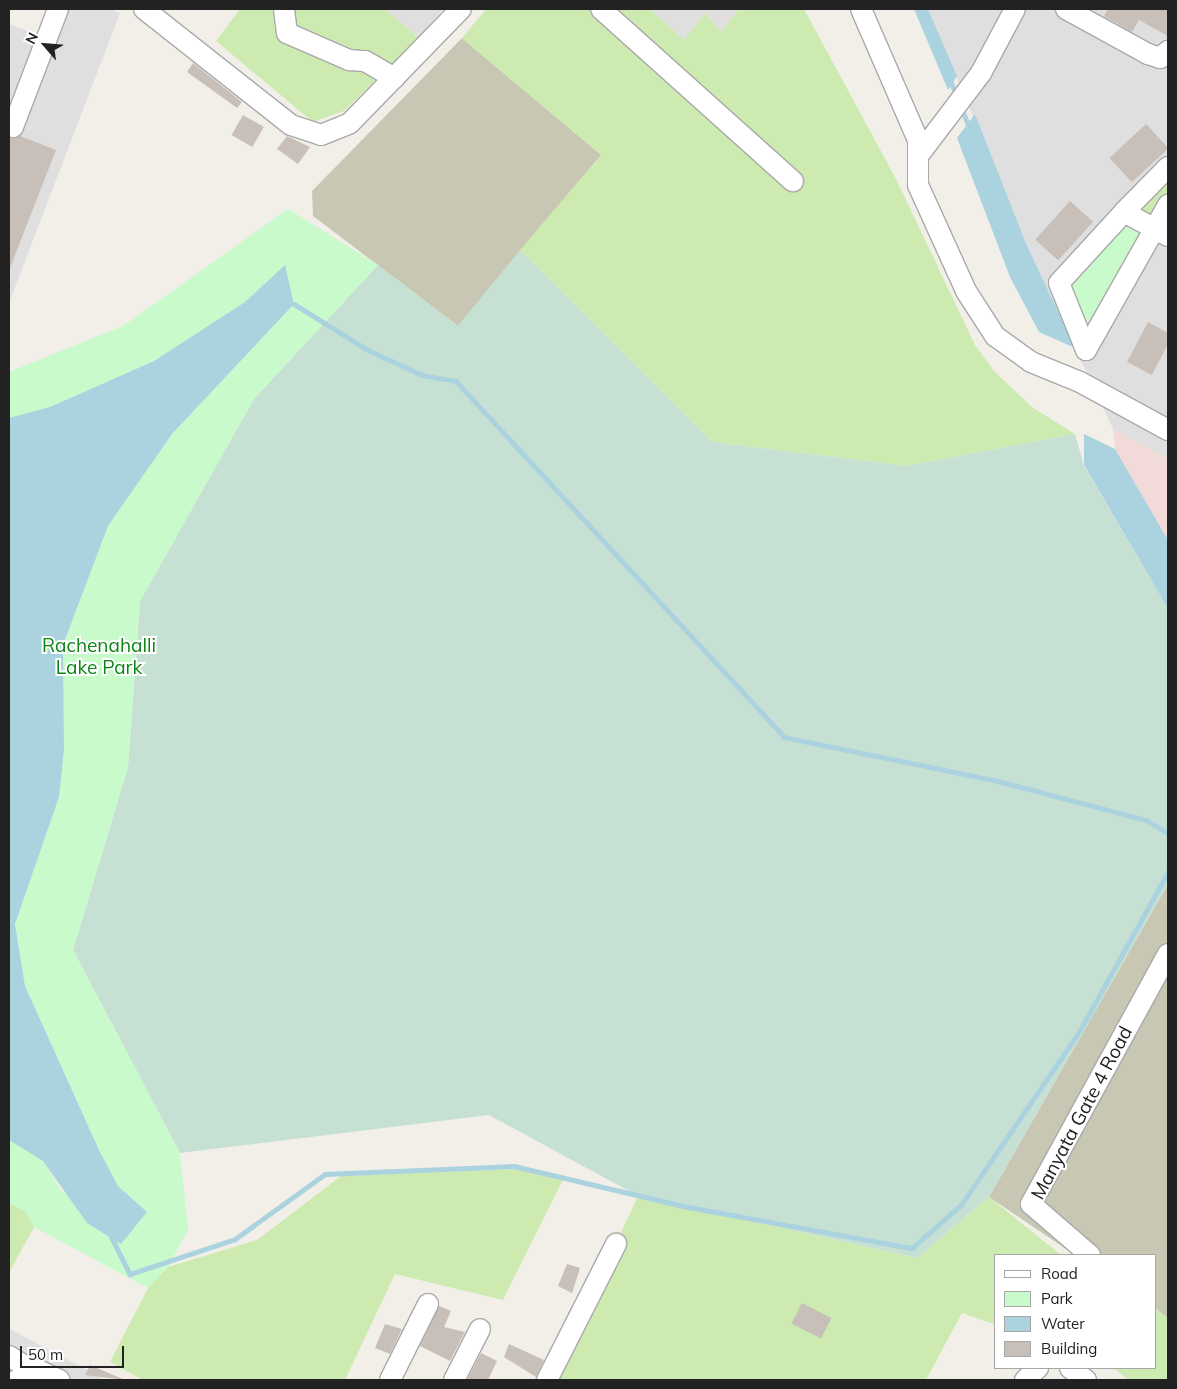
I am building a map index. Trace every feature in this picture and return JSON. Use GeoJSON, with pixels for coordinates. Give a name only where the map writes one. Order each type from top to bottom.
{"type":"FeatureCollection","features":[{"type":"Feature","properties":{"kind":"street"},"geometry":{"type":"LineString","coordinates":[[13,127],[58,9]]}},
{"type":"Feature","properties":{"kind":"street"},"geometry":{"type":"LineString","coordinates":[[144,9],[291,125],[320,135],[350,123],[461,9]]}},
{"type":"Feature","properties":{"kind":"street"},"geometry":{"type":"LineString","coordinates":[[284,9],[287,33],[349,60],[365,61],[394,78]]}},
{"type":"Feature","properties":{"kind":"street"},"geometry":{"type":"LineString","coordinates":[[601,9],[793,181]]}},
{"type":"Feature","properties":{"kind":"street"},"geometry":{"type":"LineString","coordinates":[[861,9],[918,140],[918,185],[976,306],[995,336],[1031,362],[1062,373],[1168,430]]}},
{"type":"Feature","properties":{"kind":"street"},"geometry":{"type":"LineString","coordinates":[[918,156],[981,73],[1015,9]]}},
{"type":"Feature","properties":{"kind":"street"},"geometry":{"type":"LineString","coordinates":[[1066,9],[1148,54],[1160,58],[1168,51]]}},
{"type":"Feature","properties":{"kind":"street"},"geometry":{"type":"LineString","coordinates":[[1168,167],[1059,283],[1086,350],[1161,233],[1168,205]]}},
{"type":"Feature","properties":{"kind":"street"},"geometry":{"type":"LineString","coordinates":[[1124,212],[1161,233]]}},
{"type":"Feature","properties":{"kind":"street","name":"Manyata Gate 4 Road"},"geometry":{"type":"LineString","coordinates":[[1089,1254],[1031,1204],[1168,954]]}},
{"type":"Feature","properties":{"kind":"street"},"geometry":{"type":"LineString","coordinates":[[547,1380],[616,1244]]}},
{"type":"Feature","properties":{"kind":"street"},"geometry":{"type":"LineString","coordinates":[[390,1380],[428,1304]]}},
{"type":"Feature","properties":{"kind":"street"},"geometry":{"type":"LineString","coordinates":[[454,1380],[480,1329]]}},
{"type":"Feature","properties":{"kind":"street"},"geometry":{"type":"LineString","coordinates":[[9,1356],[23,1375],[60,1380]]}},
{"type":"Feature","properties":{"kind":"street"},"geometry":{"type":"LineString","coordinates":[[1025,1380],[1037,1369]]}},
{"type":"Feature","properties":{"kind":"street"},"geometry":{"type":"LineString","coordinates":[[1071,1369],[1086,1380]]}},
{"type":"Feature","properties":{"kind":"shaded area"},"geometry":{"type":"Polygon","coordinates":[[[49,9],[110,9],[120,13],[9,303],[9,24],[39,35],[49,9]]]}},
{"type":"Feature","properties":{"kind":"shaded area"},"geometry":{"type":"Polygon","coordinates":[[[385,9],[443,9],[419,38],[385,9]]]}},
{"type":"Feature","properties":{"kind":"shaded area"},"geometry":{"type":"Polygon","coordinates":[[[650,9],[739,9],[721,32],[705,13],[684,40],[650,9]]]}},
{"type":"Feature","properties":{"kind":"shaded area"},"geometry":{"type":"Polygon","coordinates":[[[928,9],[1168,9],[1168,459],[1113,429],[1025,241],[928,9]]]}},
{"type":"Feature","properties":{"kind":"shaded area"},"geometry":{"type":"Polygon","coordinates":[[[462,38],[601,155],[458,326],[313,216],[312,191],[462,38]]]}},
{"type":"Feature","properties":{"kind":"shaded area"},"geometry":{"type":"Polygon","coordinates":[[[520,250],[712,442],[907,466],[1075,434],[1084,466],[1168,609],[1168,884],[989,1197],[917,1258],[638,1196],[489,1115],[180,1153],[73,950],[128,767],[140,601],[254,399],[378,265],[458,326],[520,250]]]}},
{"type":"Feature","properties":{"kind":"shaded area"},"geometry":{"type":"Polygon","coordinates":[[[1113,429],[1168,459],[1168,540],[1115,449],[1113,429]]]}},
{"type":"Feature","properties":{"kind":"shaded area"},"geometry":{"type":"Polygon","coordinates":[[[1168,884],[1168,1318],[1157,1310],[1157,1254],[1074,1254],[989,1197],[1168,884]]]}},
{"type":"Feature","properties":{"kind":"shaded area"},"geometry":{"type":"Polygon","coordinates":[[[10,1329],[105,1380],[9,1380],[10,1329]]]}},
{"type":"Feature","properties":{"kind":"green space"},"geometry":{"type":"Polygon","coordinates":[[[240,9],[385,9],[419,38],[344,111],[313,122],[216,41],[240,9]]]}},
{"type":"Feature","properties":{"kind":"green space"},"geometry":{"type":"Polygon","coordinates":[[[486,9],[650,9],[684,40],[705,13],[721,32],[739,9],[804,9],[896,179],[975,345],[994,371],[1032,407],[1075,434],[907,466],[712,442],[520,250],[601,155],[462,38],[486,9]]]}},
{"type":"Feature","properties":{"kind":"green space"},"geometry":{"type":"Polygon","coordinates":[[[1168,171],[1168,199],[1154,223],[1131,211],[1168,171]]]}},
{"type":"Feature","properties":{"kind":"green space","name":"Rachenahalli Lake Park"},"geometry":{"type":"Polygon","coordinates":[[[288,209],[378,265],[254,399],[140,601],[128,767],[73,950],[180,1153],[188,1230],[168,1267],[148,1288],[34,1227],[25,1211],[9,1203],[9,1140],[43,1161],[63,1193],[147,1212],[118,1186],[99,1150],[25,986],[15,924],[59,797],[64,750],[63,645],[108,526],[172,434],[293,304],[284,266],[245,302],[154,361],[50,407],[9,418],[9,372],[123,326],[288,209]]]}},
{"type":"Feature","properties":{"kind":"green space"},"geometry":{"type":"Polygon","coordinates":[[[1126,220],[1145,231],[1088,333],[1069,283],[1126,220]]]}},
{"type":"Feature","properties":{"kind":"green space"},"geometry":{"type":"Polygon","coordinates":[[[516,1169],[564,1178],[503,1300],[395,1274],[345,1380],[143,1380],[110,1362],[148,1288],[168,1267],[257,1240],[341,1176],[516,1169]]]}},
{"type":"Feature","properties":{"kind":"green space"},"geometry":{"type":"Polygon","coordinates":[[[638,1196],[917,1258],[989,1197],[1060,1254],[994,1254],[994,1324],[962,1313],[926,1380],[552,1380],[638,1196]]]}},
{"type":"Feature","properties":{"kind":"green space"},"geometry":{"type":"Polygon","coordinates":[[[9,1203],[25,1211],[34,1227],[9,1273],[9,1203]]]}},
{"type":"Feature","properties":{"kind":"green space"},"geometry":{"type":"Polygon","coordinates":[[[1157,1310],[1168,1318],[1168,1380],[1128,1380],[1115,1369],[1157,1369],[1157,1310]]]}},
{"type":"Feature","properties":{"kind":"water"},"geometry":{"type":"Polygon","coordinates":[[[914,9],[928,9],[957,76],[948,90],[914,9]]]}},
{"type":"Feature","properties":{"kind":"water"},"geometry":{"type":"Polygon","coordinates":[[[975,114],[1025,241],[1075,348],[1039,332],[1010,277],[957,138],[975,114]]]}},
{"type":"Feature","properties":{"kind":"water"},"geometry":{"type":"Polygon","coordinates":[[[285,265],[294,304],[172,434],[108,526],[63,645],[64,750],[59,797],[15,924],[25,986],[99,1150],[118,1186],[147,1212],[121,1244],[87,1223],[43,1161],[9,1140],[9,418],[50,407],[154,361],[245,302],[285,265]]]}},
{"type":"Feature","properties":{"kind":"water"},"geometry":{"type":"Polygon","coordinates":[[[1084,434],[1115,449],[1168,540],[1168,609],[1084,465],[1084,434]]]}},
{"type":"Feature","properties":{"kind":"building"},"geometry":{"type":"Polygon","coordinates":[[[1108,9],[1168,9],[1168,36],[1139,20],[1132,32],[1104,16],[1108,9]]]}},
{"type":"Feature","properties":{"kind":"building"},"geometry":{"type":"Polygon","coordinates":[[[193,63],[242,102],[237,108],[187,72],[193,63]]]}},
{"type":"Feature","properties":{"kind":"building"},"geometry":{"type":"Polygon","coordinates":[[[243,115],[264,127],[252,147],[232,135],[243,115]]]}},
{"type":"Feature","properties":{"kind":"building"},"geometry":{"type":"Polygon","coordinates":[[[1146,124],[1168,149],[1132,182],[1109,158],[1146,124]]]}},
{"type":"Feature","properties":{"kind":"building"},"geometry":{"type":"Polygon","coordinates":[[[20,136],[56,150],[10,268],[9,138],[20,136]]]}},
{"type":"Feature","properties":{"kind":"building"},"geometry":{"type":"Polygon","coordinates":[[[287,136],[310,147],[298,164],[277,149],[287,136]]]}},
{"type":"Feature","properties":{"kind":"building"},"geometry":{"type":"Polygon","coordinates":[[[1070,201],[1093,222],[1058,260],[1035,240],[1070,201]]]}},
{"type":"Feature","properties":{"kind":"building"},"geometry":{"type":"Polygon","coordinates":[[[1148,322],[1168,333],[1168,344],[1152,375],[1127,362],[1148,322]]]}},
{"type":"Feature","properties":{"kind":"building"},"geometry":{"type":"Polygon","coordinates":[[[567,1264],[580,1268],[572,1293],[558,1286],[567,1264]]]}},
{"type":"Feature","properties":{"kind":"building"},"geometry":{"type":"Polygon","coordinates":[[[802,1303],[831,1318],[821,1338],[792,1323],[802,1303]]]}},
{"type":"Feature","properties":{"kind":"building"},"geometry":{"type":"Polygon","coordinates":[[[439,1306],[451,1311],[444,1327],[465,1332],[450,1361],[420,1346],[439,1306]]]}},
{"type":"Feature","properties":{"kind":"building"},"geometry":{"type":"Polygon","coordinates":[[[385,1324],[402,1329],[390,1354],[375,1348],[385,1324]]]}},
{"type":"Feature","properties":{"kind":"building"},"geometry":{"type":"Polygon","coordinates":[[[509,1344],[544,1360],[536,1377],[504,1357],[509,1344]]]}},
{"type":"Feature","properties":{"kind":"building"},"geometry":{"type":"Polygon","coordinates":[[[481,1353],[497,1361],[488,1380],[467,1380],[481,1353]]]}},
{"type":"Feature","properties":{"kind":"building"},"geometry":{"type":"Polygon","coordinates":[[[90,1365],[125,1380],[85,1375],[90,1365]]]}},
{"type":"Feature","properties":{"kind":"waterway"},"geometry":{"type":"LineString","coordinates":[[950,80],[957,96]]}},
{"type":"Feature","properties":{"kind":"waterway"},"geometry":{"type":"LineString","coordinates":[[961,107],[970,128]]}},
{"type":"Feature","properties":{"kind":"waterway"},"geometry":{"type":"LineString","coordinates":[[294,304],[368,350],[422,375],[456,381],[784,737],[998,781],[1146,820],[1168,833]]}},
{"type":"Feature","properties":{"kind":"waterway"},"geometry":{"type":"LineString","coordinates":[[110,1234],[130,1274],[235,1239],[325,1174],[514,1166],[688,1207],[912,1248],[961,1205],[1079,1032],[1168,872]]}}]}
